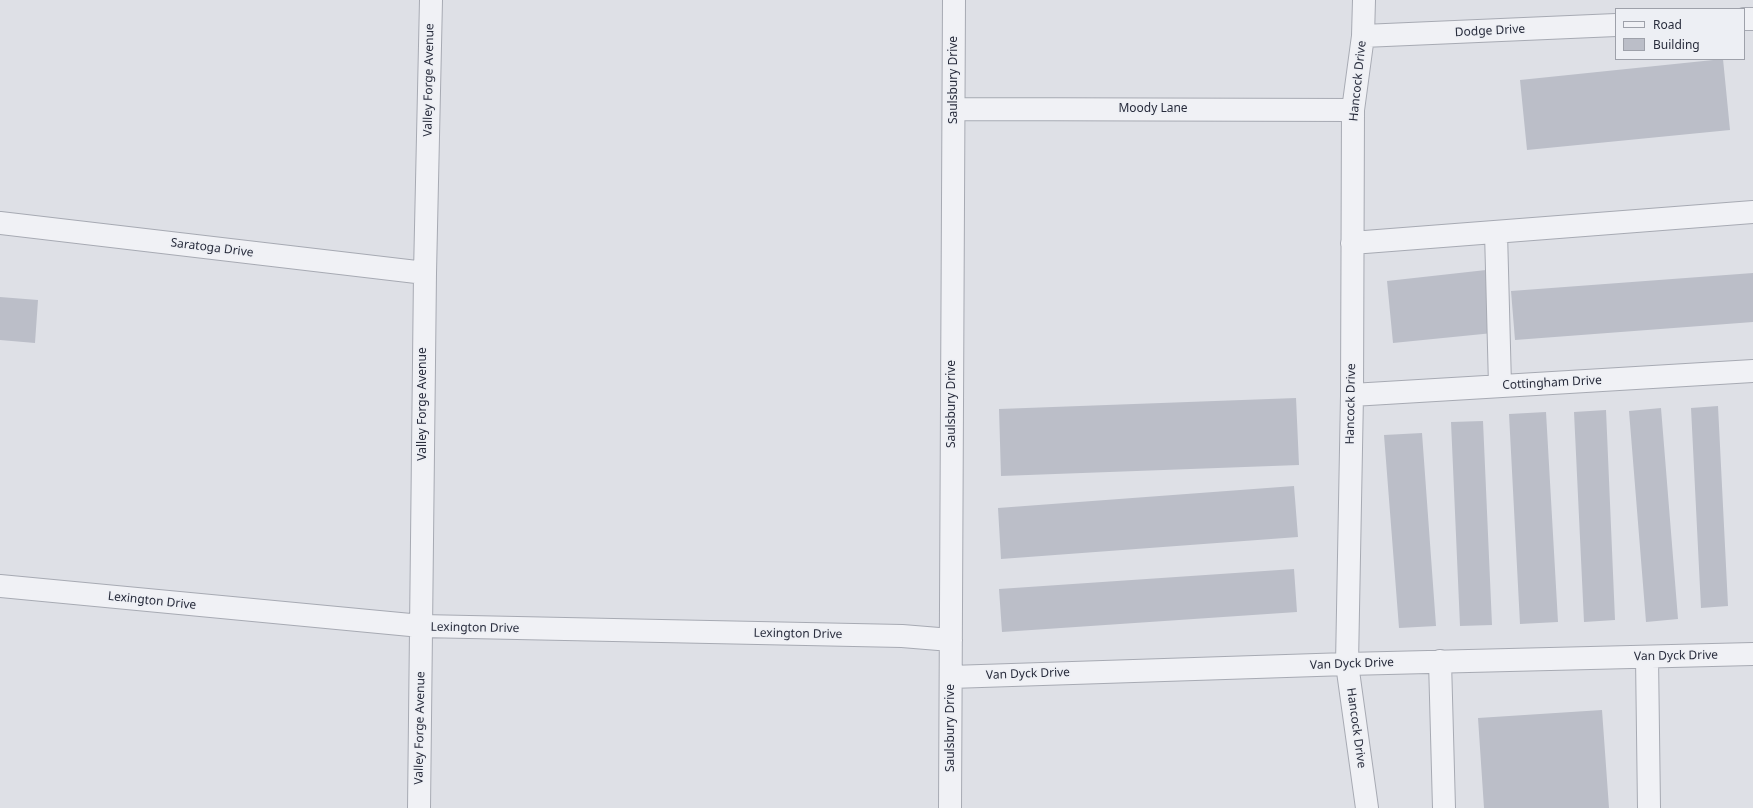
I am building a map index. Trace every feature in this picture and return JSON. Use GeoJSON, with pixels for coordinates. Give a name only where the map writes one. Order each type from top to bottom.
{"type":"FeatureCollection","features":[{"type":"Feature","properties":{"kind":"street","name":"Valley Forge Avenue"},"geometry":{"type":"LineString","coordinates":[[419,808],[422,626],[424,273],[431,0]]}},
{"type":"Feature","properties":{"kind":"street","name":"Saulsbury Drive"},"geometry":{"type":"LineString","coordinates":[[950,808],[954,0]]}},
{"type":"Feature","properties":{"kind":"street","name":"Hancock Drive"},"geometry":{"type":"LineString","coordinates":[[1364,0],[1363,36],[1353,110],[1352,395],[1347,664],[1367,808]]}},
{"type":"Feature","properties":{"kind":"street","name":"Dodge Drive"},"geometry":{"type":"LineString","coordinates":[[1363,36],[1615,25]]}},
{"type":"Feature","properties":{"kind":"street","name":"Moody Lane"},"geometry":{"type":"LineString","coordinates":[[954,109],[1353,110]]}},
{"type":"Feature","properties":{"kind":"street"},"geometry":{"type":"LineString","coordinates":[[1352,243],[1753,212]]}},
{"type":"Feature","properties":{"kind":"street","name":"Saratoga Drive"},"geometry":{"type":"LineString","coordinates":[[0,223],[424,273]]}},
{"type":"Feature","properties":{"kind":"street"},"geometry":{"type":"LineString","coordinates":[[1496,232],[1500,386]]}},
{"type":"Feature","properties":{"kind":"street","name":"Cottingham Drive"},"geometry":{"type":"LineString","coordinates":[[1352,395],[1753,371]]}},
{"type":"Feature","properties":{"kind":"street","name":"Lexington Drive"},"geometry":{"type":"LineString","coordinates":[[0,586],[422,626],[902,636],[951,640]]}},
{"type":"Feature","properties":{"kind":"street","name":"Van Dyck Drive"},"geometry":{"type":"LineString","coordinates":[[951,677],[1347,664],[1753,654]]}},
{"type":"Feature","properties":{"kind":"street"},"geometry":{"type":"LineString","coordinates":[[1647,657],[1649,808]]}},
{"type":"Feature","properties":{"kind":"street"},"geometry":{"type":"LineString","coordinates":[[1440,662],[1444,808]]}},
{"type":"Feature","properties":{"kind":"building"},"geometry":{"type":"Polygon","coordinates":[[[1723,60],[1730,130],[1527,150],[1520,80],[1723,60]]]}},
{"type":"Feature","properties":{"kind":"building"},"geometry":{"type":"Polygon","coordinates":[[[1486,270],[1493,333],[1393,343],[1387,281],[1486,270]]]}},
{"type":"Feature","properties":{"kind":"building"},"geometry":{"type":"Polygon","coordinates":[[[1753,273],[1753,322],[1515,340],[1511,291],[1753,273]]]}},
{"type":"Feature","properties":{"kind":"building"},"geometry":{"type":"Polygon","coordinates":[[[0,297],[38,300],[35,343],[0,340],[0,297]]]}},
{"type":"Feature","properties":{"kind":"building"},"geometry":{"type":"Polygon","coordinates":[[[1296,398],[1299,465],[1001,476],[999,409],[1296,398]]]}},
{"type":"Feature","properties":{"kind":"building"},"geometry":{"type":"Polygon","coordinates":[[[1718,406],[1728,606],[1701,608],[1691,408],[1718,406]]]}},
{"type":"Feature","properties":{"kind":"building"},"geometry":{"type":"Polygon","coordinates":[[[1661,408],[1678,619],[1646,622],[1629,411],[1661,408]]]}},
{"type":"Feature","properties":{"kind":"building"},"geometry":{"type":"Polygon","coordinates":[[[1606,410],[1615,620],[1584,622],[1574,412],[1606,410]]]}},
{"type":"Feature","properties":{"kind":"building"},"geometry":{"type":"Polygon","coordinates":[[[1546,412],[1558,622],[1520,624],[1509,414],[1546,412]]]}},
{"type":"Feature","properties":{"kind":"building"},"geometry":{"type":"Polygon","coordinates":[[[1483,421],[1492,625],[1460,626],[1451,422],[1483,421]]]}},
{"type":"Feature","properties":{"kind":"building"},"geometry":{"type":"Polygon","coordinates":[[[1422,433],[1436,626],[1399,628],[1384,435],[1422,433]]]}},
{"type":"Feature","properties":{"kind":"building"},"geometry":{"type":"Polygon","coordinates":[[[1294,486],[1298,537],[1001,559],[998,508],[1294,486]]]}},
{"type":"Feature","properties":{"kind":"building"},"geometry":{"type":"Polygon","coordinates":[[[1294,569],[1297,612],[1002,632],[999,589],[1294,569]]]}},
{"type":"Feature","properties":{"kind":"building"},"geometry":{"type":"Polygon","coordinates":[[[1602,710],[1609,808],[1484,808],[1478,718],[1602,710]]]}}]}
